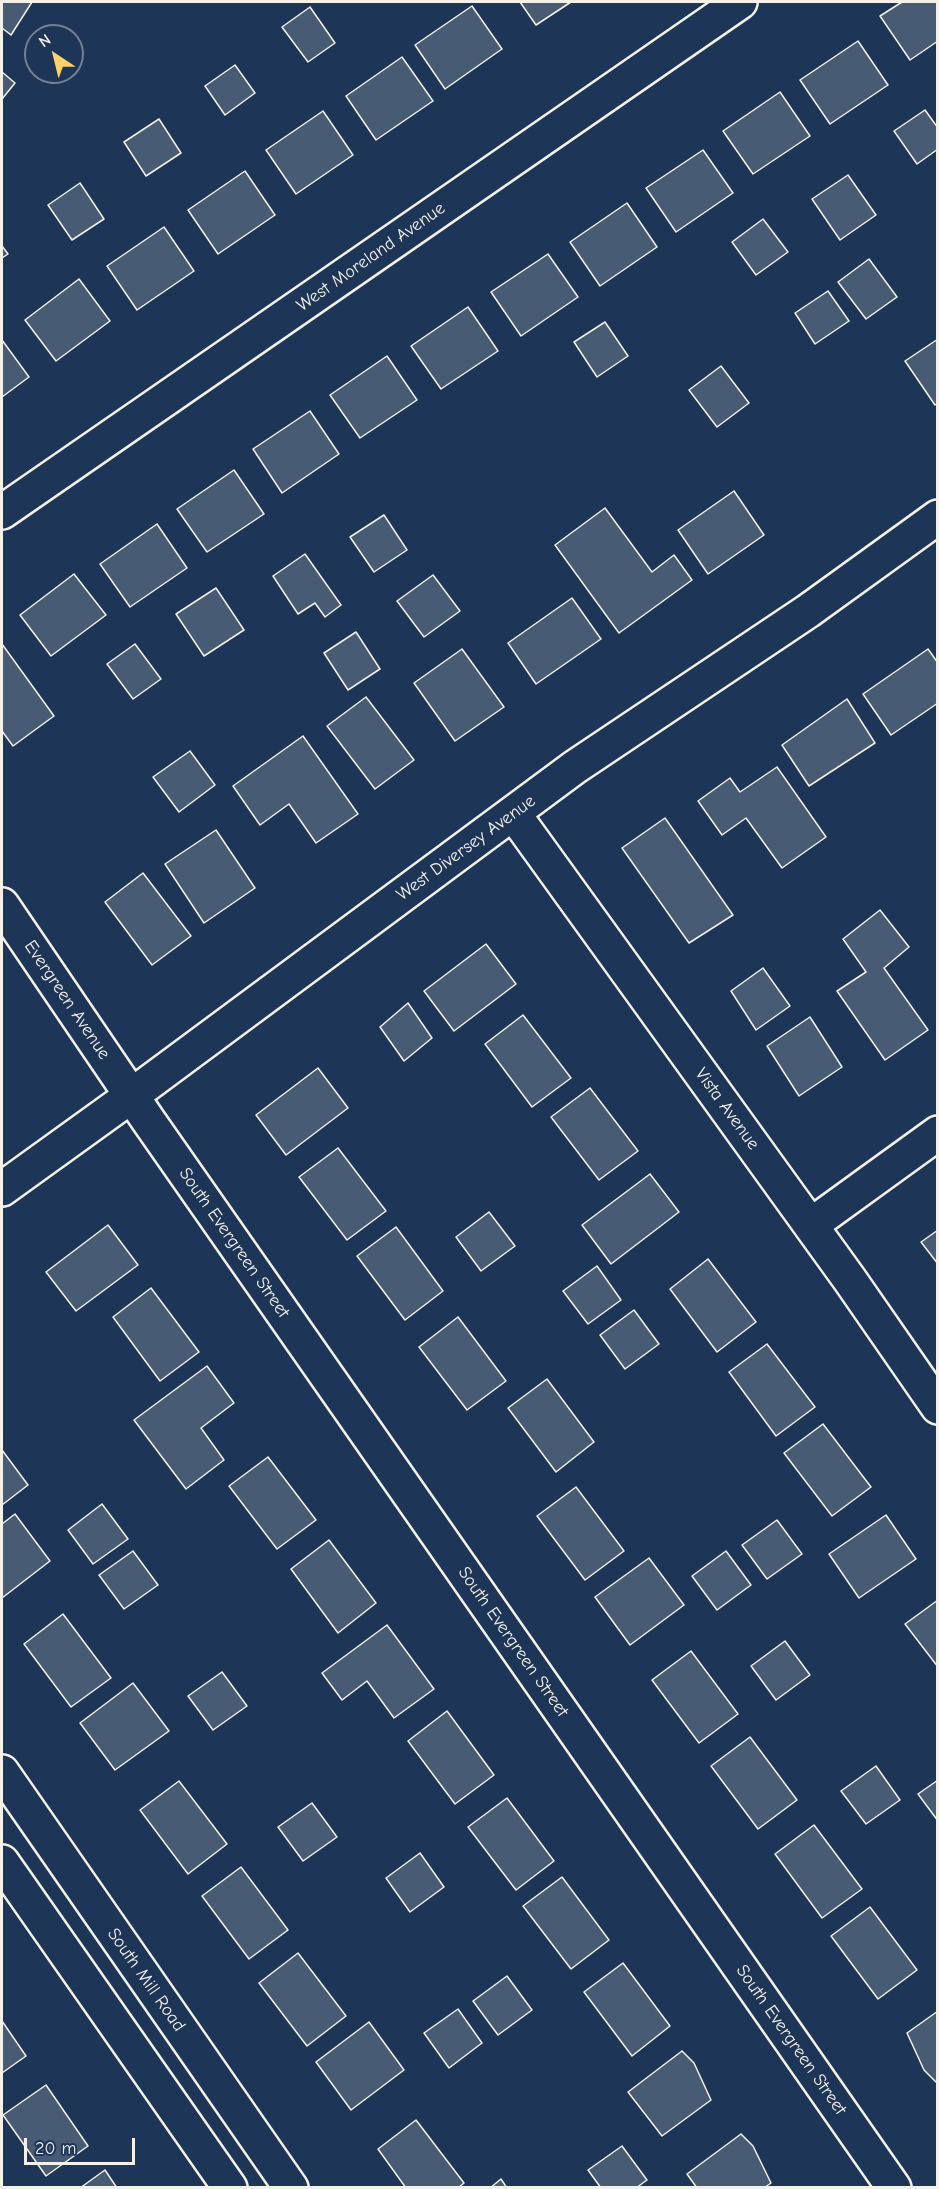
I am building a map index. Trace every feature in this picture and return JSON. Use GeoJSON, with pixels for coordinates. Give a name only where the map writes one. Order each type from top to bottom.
{"type":"FeatureCollection","features":[{"type":"Feature","properties":{"kind":"street","name":"West Moreland Avenue"},"geometry":{"type":"LineString","coordinates":[[2,512],[740,2]]}},
{"type":"Feature","properties":{"kind":"street","name":"West Diversey Avenue"},"geometry":{"type":"LineString","coordinates":[[2,1189],[132,1096],[575,767],[808,611],[938,516]]}},
{"type":"Feature","properties":{"kind":"street","name":"Vista Avenue"},"geometry":{"type":"LineString","coordinates":[[513,813],[811,1226],[938,1407]]}},
{"type":"Feature","properties":{"kind":"street","name":"Evergreen Avenue"},"geometry":{"type":"LineString","coordinates":[[2,905],[132,1096]]}},
{"type":"Feature","properties":{"kind":"street","name":"South Evergreen Street"},"geometry":{"type":"LineString","coordinates":[[132,1096],[894,2187]]}},
{"type":"Feature","properties":{"kind":"street"},"geometry":{"type":"LineString","coordinates":[[811,1226],[938,1133]]}},
{"type":"Feature","properties":{"kind":"street","name":"South Mill Road"},"geometry":{"type":"LineString","coordinates":[[2,1772],[291,2187]]}},
{"type":"Feature","properties":{"kind":"street"},"geometry":{"type":"LineString","coordinates":[[2,1862],[230,2187]]}},
{"type":"Feature","properties":{"kind":"building"},"geometry":{"type":"Polygon","coordinates":[[[2,2],[32,2],[11,35],[2,28],[2,2]]]}},
{"type":"Feature","properties":{"kind":"building"},"geometry":{"type":"Polygon","coordinates":[[[520,2],[571,2],[536,25],[520,2]]]}},
{"type":"Feature","properties":{"kind":"building"},"geometry":{"type":"Polygon","coordinates":[[[902,2],[938,2],[938,41],[910,60],[880,16],[902,2]]]}},
{"type":"Feature","properties":{"kind":"building"},"geometry":{"type":"Polygon","coordinates":[[[472,6],[502,49],[445,89],[415,45],[472,6]]]}},
{"type":"Feature","properties":{"kind":"building"},"geometry":{"type":"Polygon","coordinates":[[[310,7],[335,43],[308,62],[282,27],[310,7]]]}},
{"type":"Feature","properties":{"kind":"building"},"geometry":{"type":"Polygon","coordinates":[[[858,41],[888,85],[830,124],[800,80],[858,41]]]}},
{"type":"Feature","properties":{"kind":"building"},"geometry":{"type":"Polygon","coordinates":[[[402,57],[433,101],[376,140],[346,96],[402,57]]]}},
{"type":"Feature","properties":{"kind":"building"},"geometry":{"type":"Polygon","coordinates":[[[235,65],[255,93],[225,115],[205,86],[235,65]]]}},
{"type":"Feature","properties":{"kind":"building"},"geometry":{"type":"Polygon","coordinates":[[[2,72],[15,83],[2,99],[2,72]]]}},
{"type":"Feature","properties":{"kind":"building"},"geometry":{"type":"Polygon","coordinates":[[[780,92],[810,136],[753,174],[723,131],[780,92]]]}},
{"type":"Feature","properties":{"kind":"building"},"geometry":{"type":"Polygon","coordinates":[[[925,110],[938,128],[938,149],[917,164],[894,131],[925,110]]]}},
{"type":"Feature","properties":{"kind":"building"},"geometry":{"type":"Polygon","coordinates":[[[323,111],[353,155],[296,194],[266,150],[323,111]]]}},
{"type":"Feature","properties":{"kind":"building"},"geometry":{"type":"Polygon","coordinates":[[[159,119],[181,153],[146,176],[124,142],[159,119]]]}},
{"type":"Feature","properties":{"kind":"building"},"geometry":{"type":"Polygon","coordinates":[[[703,150],[733,193],[676,232],[646,188],[703,150]]]}},
{"type":"Feature","properties":{"kind":"building"},"geometry":{"type":"Polygon","coordinates":[[[245,171],[275,215],[218,254],[188,210],[245,171]]]}},
{"type":"Feature","properties":{"kind":"building"},"geometry":{"type":"Polygon","coordinates":[[[848,175],[876,215],[840,240],[812,199],[848,175]]]}},
{"type":"Feature","properties":{"kind":"building"},"geometry":{"type":"Polygon","coordinates":[[[80,183],[104,219],[72,240],[48,205],[80,183]]]}},
{"type":"Feature","properties":{"kind":"building"},"geometry":{"type":"Polygon","coordinates":[[[627,203],[657,247],[600,286],[570,242],[627,203]]]}},
{"type":"Feature","properties":{"kind":"building"},"geometry":{"type":"Polygon","coordinates":[[[763,219],[788,252],[756,275],[732,242],[763,219]]]}},
{"type":"Feature","properties":{"kind":"building"},"geometry":{"type":"Polygon","coordinates":[[[164,227],[194,271],[137,310],[107,266],[164,227]]]}},
{"type":"Feature","properties":{"kind":"building"},"geometry":{"type":"Polygon","coordinates":[[[2,246],[8,254],[2,258],[2,246]]]}},
{"type":"Feature","properties":{"kind":"building"},"geometry":{"type":"Polygon","coordinates":[[[548,254],[578,297],[521,336],[491,292],[548,254]]]}},
{"type":"Feature","properties":{"kind":"building"},"geometry":{"type":"Polygon","coordinates":[[[869,259],[897,297],[866,319],[838,282],[869,259]]]}},
{"type":"Feature","properties":{"kind":"building"},"geometry":{"type":"Polygon","coordinates":[[[79,279],[110,321],[56,361],[25,320],[79,279]]]}},
{"type":"Feature","properties":{"kind":"building"},"geometry":{"type":"Polygon","coordinates":[[[828,291],[849,321],[815,344],[795,313],[828,291]]]}},
{"type":"Feature","properties":{"kind":"building"},"geometry":{"type":"Polygon","coordinates":[[[468,307],[498,351],[441,389],[411,346],[468,307]]]}},
{"type":"Feature","properties":{"kind":"building"},"geometry":{"type":"Polygon","coordinates":[[[605,322],[628,356],[597,377],[574,342],[605,322]]]}},
{"type":"Feature","properties":{"kind":"building"},"geometry":{"type":"Polygon","coordinates":[[[938,339],[938,403],[935,405],[905,361],[938,339]]]}},
{"type":"Feature","properties":{"kind":"building"},"geometry":{"type":"Polygon","coordinates":[[[2,340],[29,377],[2,397],[2,340]]]}},
{"type":"Feature","properties":{"kind":"building"},"geometry":{"type":"Polygon","coordinates":[[[387,356],[417,400],[360,438],[330,395],[387,356]]]}},
{"type":"Feature","properties":{"kind":"building"},"geometry":{"type":"Polygon","coordinates":[[[721,366],[749,403],[717,427],[689,390],[721,366]]]}},
{"type":"Feature","properties":{"kind":"building"},"geometry":{"type":"Polygon","coordinates":[[[310,411],[339,454],[282,493],[253,449],[310,411]]]}},
{"type":"Feature","properties":{"kind":"building"},"geometry":{"type":"Polygon","coordinates":[[[234,470],[264,514],[207,552],[177,509],[234,470]]]}},
{"type":"Feature","properties":{"kind":"building"},"geometry":{"type":"Polygon","coordinates":[[[734,491],[764,535],[708,574],[678,530],[734,491]]]}},
{"type":"Feature","properties":{"kind":"building"},"geometry":{"type":"Polygon","coordinates":[[[605,508],[652,572],[674,555],[692,580],[619,633],[555,545],[605,508]]]}},
{"type":"Feature","properties":{"kind":"building"},"geometry":{"type":"Polygon","coordinates":[[[384,515],[407,550],[374,572],[350,537],[384,515]]]}},
{"type":"Feature","properties":{"kind":"building"},"geometry":{"type":"Polygon","coordinates":[[[157,524],[187,568],[130,607],[100,564],[157,524]]]}},
{"type":"Feature","properties":{"kind":"building"},"geometry":{"type":"Polygon","coordinates":[[[305,554],[341,605],[325,617],[315,603],[298,614],[273,576],[305,554]]]}},
{"type":"Feature","properties":{"kind":"building"},"geometry":{"type":"Polygon","coordinates":[[[74,574],[106,615],[51,656],[20,615],[74,574]]]}},
{"type":"Feature","properties":{"kind":"building"},"geometry":{"type":"Polygon","coordinates":[[[433,575],[460,611],[424,637],[397,601],[433,575]]]}},
{"type":"Feature","properties":{"kind":"building"},"geometry":{"type":"Polygon","coordinates":[[[216,588],[244,630],[204,656],[176,614],[216,588]]]}},
{"type":"Feature","properties":{"kind":"building"},"geometry":{"type":"Polygon","coordinates":[[[572,598],[601,639],[536,684],[508,643],[572,598]]]}},
{"type":"Feature","properties":{"kind":"building"},"geometry":{"type":"Polygon","coordinates":[[[356,632],[380,669],[348,690],[324,653],[356,632]]]}},
{"type":"Feature","properties":{"kind":"building"},"geometry":{"type":"Polygon","coordinates":[[[2,644],[54,716],[13,746],[2,731],[2,644]]]}},
{"type":"Feature","properties":{"kind":"building"},"geometry":{"type":"Polygon","coordinates":[[[135,644],[161,679],[133,699],[107,664],[135,644]]]}},
{"type":"Feature","properties":{"kind":"building"},"geometry":{"type":"Polygon","coordinates":[[[462,649],[504,707],[455,741],[414,683],[462,649]]]}},
{"type":"Feature","properties":{"kind":"building"},"geometry":{"type":"Polygon","coordinates":[[[928,649],[938,663],[938,703],[891,735],[863,694],[928,649]]]}},
{"type":"Feature","properties":{"kind":"building"},"geometry":{"type":"Polygon","coordinates":[[[366,697],[414,760],[375,789],[327,726],[366,697]]]}},
{"type":"Feature","properties":{"kind":"building"},"geometry":{"type":"Polygon","coordinates":[[[847,699],[875,743],[809,786],[782,745],[847,699]]]}},
{"type":"Feature","properties":{"kind":"building"},"geometry":{"type":"Polygon","coordinates":[[[303,736],[358,814],[316,843],[289,804],[260,825],[233,786],[303,736]]]}},
{"type":"Feature","properties":{"kind":"building"},"geometry":{"type":"Polygon","coordinates":[[[190,751],[215,785],[179,812],[153,777],[190,751]]]}},
{"type":"Feature","properties":{"kind":"building"},"geometry":{"type":"Polygon","coordinates":[[[777,767],[826,837],[782,868],[746,818],[722,835],[698,801],[730,778],[740,792],[777,767]]]}},
{"type":"Feature","properties":{"kind":"building"},"geometry":{"type":"Polygon","coordinates":[[[665,818],[733,915],[689,943],[622,848],[665,818]]]}},
{"type":"Feature","properties":{"kind":"building"},"geometry":{"type":"Polygon","coordinates":[[[216,830],[255,888],[204,923],[165,864],[216,830]]]}},
{"type":"Feature","properties":{"kind":"building"},"geometry":{"type":"Polygon","coordinates":[[[143,873],[191,936],[152,965],[105,902],[143,873]]]}},
{"type":"Feature","properties":{"kind":"building"},"geometry":{"type":"Polygon","coordinates":[[[880,910],[909,947],[884,968],[928,1030],[885,1060],[837,991],[866,972],[843,939],[880,910]]]}},
{"type":"Feature","properties":{"kind":"building"},"geometry":{"type":"Polygon","coordinates":[[[486,944],[516,984],[454,1031],[424,991],[486,944]]]}},
{"type":"Feature","properties":{"kind":"building"},"geometry":{"type":"Polygon","coordinates":[[[763,968],[790,1006],[756,1030],[731,991],[763,968]]]}},
{"type":"Feature","properties":{"kind":"building"},"geometry":{"type":"Polygon","coordinates":[[[408,1003],[432,1038],[404,1061],[380,1027],[408,1003]]]}},
{"type":"Feature","properties":{"kind":"building"},"geometry":{"type":"Polygon","coordinates":[[[523,1015],[571,1078],[532,1107],[485,1044],[523,1015]]]}},
{"type":"Feature","properties":{"kind":"building"},"geometry":{"type":"Polygon","coordinates":[[[810,1017],[842,1067],[799,1096],[767,1046],[810,1017]]]}},
{"type":"Feature","properties":{"kind":"building"},"geometry":{"type":"Polygon","coordinates":[[[318,1068],[348,1108],[286,1155],[256,1115],[318,1068]]]}},
{"type":"Feature","properties":{"kind":"building"},"geometry":{"type":"Polygon","coordinates":[[[590,1088],[638,1151],[599,1180],[551,1117],[590,1088]]]}},
{"type":"Feature","properties":{"kind":"building"},"geometry":{"type":"Polygon","coordinates":[[[338,1148],[386,1211],[347,1240],[299,1177],[338,1148]]]}},
{"type":"Feature","properties":{"kind":"building"},"geometry":{"type":"Polygon","coordinates":[[[650,1174],[679,1212],[611,1264],[582,1225],[650,1174]]]}},
{"type":"Feature","properties":{"kind":"building"},"geometry":{"type":"Polygon","coordinates":[[[489,1212],[515,1246],[481,1271],[456,1237],[489,1212]]]}},
{"type":"Feature","properties":{"kind":"building"},"geometry":{"type":"Polygon","coordinates":[[[108,1225],[138,1265],[76,1311],[46,1272],[108,1225]]]}},
{"type":"Feature","properties":{"kind":"building"},"geometry":{"type":"Polygon","coordinates":[[[396,1227],[443,1291],[405,1320],[357,1256],[396,1227]]]}},
{"type":"Feature","properties":{"kind":"building"},"geometry":{"type":"Polygon","coordinates":[[[938,1230],[938,1264],[921,1242],[938,1230]]]}},
{"type":"Feature","properties":{"kind":"building"},"geometry":{"type":"Polygon","coordinates":[[[708,1259],[756,1322],[717,1352],[670,1289],[708,1259]]]}},
{"type":"Feature","properties":{"kind":"building"},"geometry":{"type":"Polygon","coordinates":[[[597,1266],[621,1300],[588,1324],[563,1291],[597,1266]]]}},
{"type":"Feature","properties":{"kind":"building"},"geometry":{"type":"Polygon","coordinates":[[[151,1288],[199,1352],[160,1381],[113,1317],[151,1288]]]}},
{"type":"Feature","properties":{"kind":"building"},"geometry":{"type":"Polygon","coordinates":[[[634,1310],[659,1344],[625,1369],[600,1335],[634,1310]]]}},
{"type":"Feature","properties":{"kind":"building"},"geometry":{"type":"Polygon","coordinates":[[[458,1317],[506,1381],[467,1410],[419,1347],[458,1317]]]}},
{"type":"Feature","properties":{"kind":"building"},"geometry":{"type":"Polygon","coordinates":[[[767,1344],[815,1407],[776,1436],[729,1372],[767,1344]]]}},
{"type":"Feature","properties":{"kind":"building"},"geometry":{"type":"Polygon","coordinates":[[[207,1366],[234,1403],[201,1428],[224,1460],[186,1489],[134,1420],[207,1366]]]}},
{"type":"Feature","properties":{"kind":"building"},"geometry":{"type":"Polygon","coordinates":[[[547,1379],[594,1442],[556,1472],[508,1408],[547,1379]]]}},
{"type":"Feature","properties":{"kind":"building"},"geometry":{"type":"Polygon","coordinates":[[[823,1424],[871,1487],[832,1516],[784,1453],[823,1424]]]}},
{"type":"Feature","properties":{"kind":"building"},"geometry":{"type":"Polygon","coordinates":[[[2,1450],[28,1485],[2,1505],[2,1450]]]}},
{"type":"Feature","properties":{"kind":"building"},"geometry":{"type":"Polygon","coordinates":[[[268,1457],[316,1520],[277,1549],[229,1486],[268,1457]]]}},
{"type":"Feature","properties":{"kind":"building"},"geometry":{"type":"Polygon","coordinates":[[[576,1487],[624,1551],[585,1580],[537,1516],[576,1487]]]}},
{"type":"Feature","properties":{"kind":"building"},"geometry":{"type":"Polygon","coordinates":[[[102,1504],[128,1539],[93,1564],[68,1530],[102,1504]]]}},
{"type":"Feature","properties":{"kind":"building"},"geometry":{"type":"Polygon","coordinates":[[[15,1514],[50,1561],[2,1598],[2,1524],[15,1514]]]}},
{"type":"Feature","properties":{"kind":"building"},"geometry":{"type":"Polygon","coordinates":[[[886,1515],[916,1559],[859,1598],[829,1554],[886,1515]]]}},
{"type":"Feature","properties":{"kind":"building"},"geometry":{"type":"Polygon","coordinates":[[[777,1520],[802,1554],[767,1579],[742,1545],[777,1520]]]}},
{"type":"Feature","properties":{"kind":"building"},"geometry":{"type":"Polygon","coordinates":[[[329,1540],[376,1603],[338,1633],[291,1569],[329,1540]]]}},
{"type":"Feature","properties":{"kind":"building"},"geometry":{"type":"Polygon","coordinates":[[[133,1551],[158,1585],[124,1609],[99,1575],[133,1551]]]}},
{"type":"Feature","properties":{"kind":"building"},"geometry":{"type":"Polygon","coordinates":[[[726,1551],[751,1585],[717,1610],[692,1576],[726,1551]]]}},
{"type":"Feature","properties":{"kind":"building"},"geometry":{"type":"Polygon","coordinates":[[[649,1558],[684,1605],[630,1645],[595,1597],[649,1558]]]}},
{"type":"Feature","properties":{"kind":"building"},"geometry":{"type":"Polygon","coordinates":[[[938,1600],[938,1667],[905,1624],[938,1600]]]}},
{"type":"Feature","properties":{"kind":"building"},"geometry":{"type":"Polygon","coordinates":[[[63,1614],[111,1678],[71,1707],[24,1644],[63,1614]]]}},
{"type":"Feature","properties":{"kind":"building"},"geometry":{"type":"Polygon","coordinates":[[[387,1625],[434,1689],[394,1718],[367,1681],[342,1700],[322,1673],[387,1625]]]}},
{"type":"Feature","properties":{"kind":"building"},"geometry":{"type":"Polygon","coordinates":[[[785,1641],[810,1675],[776,1700],[751,1666],[785,1641]]]}},
{"type":"Feature","properties":{"kind":"building"},"geometry":{"type":"Polygon","coordinates":[[[691,1651],[738,1714],[699,1743],[652,1680],[691,1651]]]}},
{"type":"Feature","properties":{"kind":"building"},"geometry":{"type":"Polygon","coordinates":[[[222,1672],[247,1706],[213,1730],[188,1696],[222,1672]]]}},
{"type":"Feature","properties":{"kind":"building"},"geometry":{"type":"Polygon","coordinates":[[[133,1683],[169,1731],[115,1770],[80,1723],[133,1683]]]}},
{"type":"Feature","properties":{"kind":"building"},"geometry":{"type":"Polygon","coordinates":[[[447,1711],[494,1775],[455,1804],[408,1741],[447,1711]]]}},
{"type":"Feature","properties":{"kind":"building"},"geometry":{"type":"Polygon","coordinates":[[[750,1737],[797,1800],[758,1829],[711,1766],[750,1737]]]}},
{"type":"Feature","properties":{"kind":"building"},"geometry":{"type":"Polygon","coordinates":[[[876,1766],[900,1800],[866,1824],[841,1791],[876,1766]]]}},
{"type":"Feature","properties":{"kind":"building"},"geometry":{"type":"Polygon","coordinates":[[[938,1780],[938,1821],[918,1794],[938,1780]]]}},
{"type":"Feature","properties":{"kind":"building"},"geometry":{"type":"Polygon","coordinates":[[[179,1781],[227,1844],[188,1874],[140,1810],[179,1781]]]}},
{"type":"Feature","properties":{"kind":"building"},"geometry":{"type":"Polygon","coordinates":[[[507,1798],[554,1861],[516,1890],[468,1827],[507,1798]]]}},
{"type":"Feature","properties":{"kind":"building"},"geometry":{"type":"Polygon","coordinates":[[[312,1803],[337,1837],[303,1861],[278,1827],[312,1803]]]}},
{"type":"Feature","properties":{"kind":"building"},"geometry":{"type":"Polygon","coordinates":[[[814,1825],[862,1889],[822,1918],[775,1854],[814,1825]]]}},
{"type":"Feature","properties":{"kind":"building"},"geometry":{"type":"Polygon","coordinates":[[[420,1853],[444,1887],[410,1912],[386,1878],[420,1853]]]}},
{"type":"Feature","properties":{"kind":"building"},"geometry":{"type":"Polygon","coordinates":[[[241,1867],[288,1930],[249,1959],[202,1896],[241,1867]]]}},
{"type":"Feature","properties":{"kind":"building"},"geometry":{"type":"Polygon","coordinates":[[[562,1877],[609,1940],[571,1969],[523,1906],[562,1877]]]}},
{"type":"Feature","properties":{"kind":"building"},"geometry":{"type":"Polygon","coordinates":[[[870,1907],[917,1970],[878,1999],[831,1936],[870,1907]]]}},
{"type":"Feature","properties":{"kind":"building"},"geometry":{"type":"Polygon","coordinates":[[[298,1953],[346,2016],[307,2046],[259,1983],[298,1953]]]}},
{"type":"Feature","properties":{"kind":"building"},"geometry":{"type":"Polygon","coordinates":[[[623,1963],[670,2026],[632,2056],[584,1992],[623,1963]]]}},
{"type":"Feature","properties":{"kind":"building"},"geometry":{"type":"Polygon","coordinates":[[[507,1976],[532,2010],[498,2035],[473,2001],[507,1976]]]}},
{"type":"Feature","properties":{"kind":"building"},"geometry":{"type":"Polygon","coordinates":[[[458,2009],[482,2043],[449,2068],[424,2033],[458,2009]]]}},
{"type":"Feature","properties":{"kind":"building"},"geometry":{"type":"Polygon","coordinates":[[[938,2011],[938,2081],[936,2082],[924,2070],[907,2033],[938,2011]]]}},
{"type":"Feature","properties":{"kind":"building"},"geometry":{"type":"Polygon","coordinates":[[[2,2021],[26,2056],[2,2073],[2,2021]]]}},
{"type":"Feature","properties":{"kind":"building"},"geometry":{"type":"Polygon","coordinates":[[[369,2022],[404,2070],[351,2110],[316,2062],[369,2022]]]}},
{"type":"Feature","properties":{"kind":"building"},"geometry":{"type":"Polygon","coordinates":[[[682,2051],[694,2063],[711,2100],[662,2136],[628,2092],[682,2051]]]}},
{"type":"Feature","properties":{"kind":"building"},"geometry":{"type":"Polygon","coordinates":[[[46,2085],[88,2146],[46,2176],[3,2115],[46,2085]]]}},
{"type":"Feature","properties":{"kind":"building"},"geometry":{"type":"Polygon","coordinates":[[[416,2120],[464,2183],[458,2188],[406,2188],[378,2149],[416,2120]]]}},
{"type":"Feature","properties":{"kind":"building"},"geometry":{"type":"Polygon","coordinates":[[[741,2134],[753,2146],[771,2183],[764,2188],[697,2188],[687,2174],[741,2134]]]}},
{"type":"Feature","properties":{"kind":"building"},"geometry":{"type":"Polygon","coordinates":[[[622,2146],[647,2180],[636,2188],[601,2188],[588,2170],[622,2146]]]}},
{"type":"Feature","properties":{"kind":"building"},"geometry":{"type":"Polygon","coordinates":[[[105,2170],[117,2188],[80,2188],[105,2170]]]}},
{"type":"Feature","properties":{"kind":"building"},"geometry":{"type":"Polygon","coordinates":[[[501,2179],[507,2188],[490,2188],[501,2179]]]}}]}
